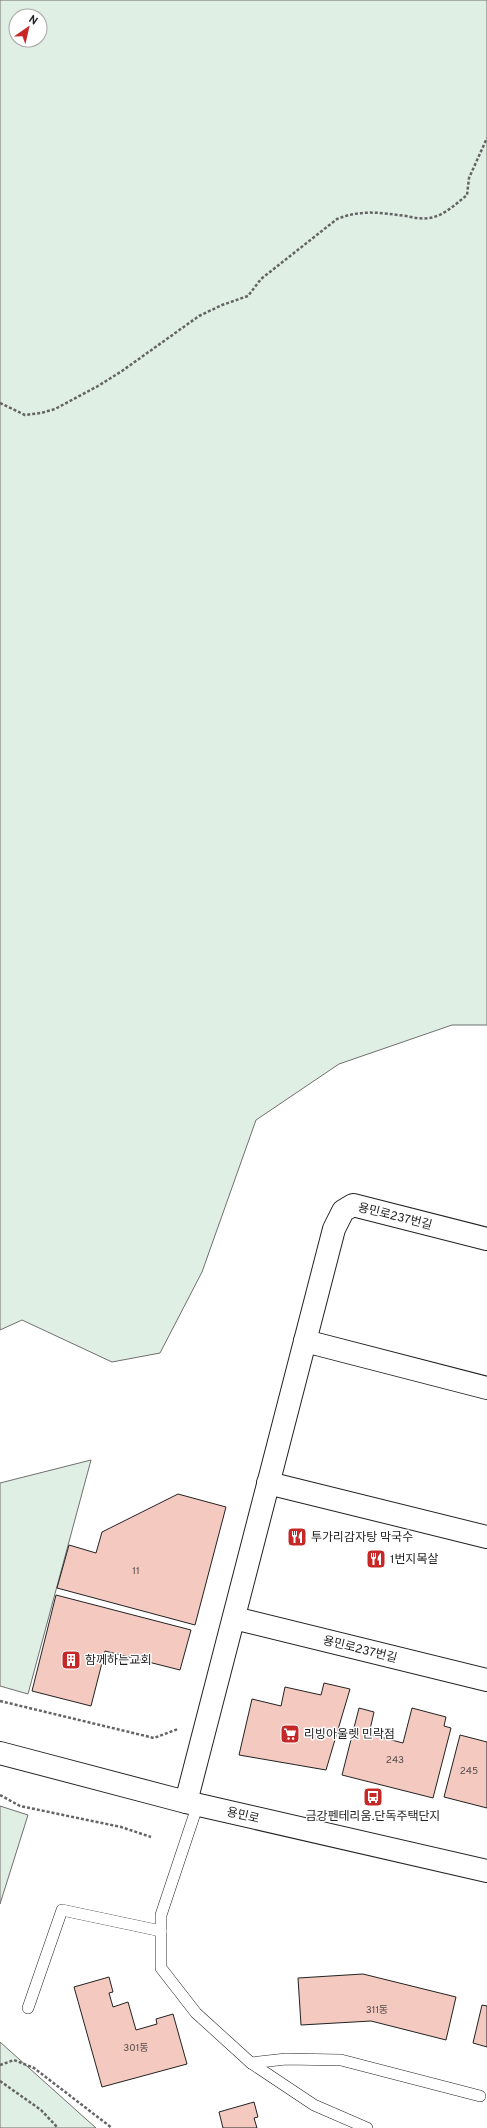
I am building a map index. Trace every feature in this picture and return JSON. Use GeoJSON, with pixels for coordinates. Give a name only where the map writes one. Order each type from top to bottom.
{"type":"FeatureCollection","features":[{"type":"Feature","properties":{"kind":"street","name":"용민로237번길"},"geometry":{"type":"LineString","coordinates":[[192,1803],[234,1618],[268,1483],[334,1229],[343,1211],[353,1205],[487,1239]]}},
{"type":"Feature","properties":{"kind":"street"},"geometry":{"type":"LineString","coordinates":[[305,1341],[487,1388]]}},
{"type":"Feature","properties":{"kind":"street"},"geometry":{"type":"LineString","coordinates":[[268,1483],[487,1537]]}},
{"type":"Feature","properties":{"kind":"street","name":"용민로237번길"},"geometry":{"type":"LineString","coordinates":[[234,1618],[487,1680]]}},
{"type":"Feature","properties":{"kind":"street","name":"용민로"},"geometry":{"type":"LineString","coordinates":[[0,1753],[192,1803],[487,1872]]}},
{"type":"Feature","properties":{"kind":"lane"},"geometry":{"type":"LineString","coordinates":[[192,1803],[161,1915],[161,1968],[196,2013],[251,2062],[314,2105],[367,2128]]}},
{"type":"Feature","properties":{"kind":"lane"},"geometry":{"type":"LineString","coordinates":[[28,2008],[62,1910],[161,1931]]}},
{"type":"Feature","properties":{"kind":"lane"},"geometry":{"type":"LineString","coordinates":[[251,2062],[286,2059],[341,2060],[480,2096]]}},
{"type":"Feature","properties":{"kind":"path"},"geometry":{"type":"LineString","coordinates":[[0,402],[25,415],[41,413],[55,409],[98,386],[122,371],[199,316],[248,296],[261,279],[337,219],[352,213],[368,212],[422,218],[433,217],[446,211],[467,194],[469,178],[487,138]]}},
{"type":"Feature","properties":{"kind":"path"},"geometry":{"type":"LineString","coordinates":[[0,1701],[154,1738],[178,1729]]}},
{"type":"Feature","properties":{"kind":"path"},"geometry":{"type":"LineString","coordinates":[[0,1795],[20,1806],[121,1827],[151,1837]]}},
{"type":"Feature","properties":{"kind":"path"},"geometry":{"type":"LineString","coordinates":[[0,2065],[14,2060],[34,2068],[112,2128]]}},
{"type":"Feature","properties":{"kind":"path"},"geometry":{"type":"LineString","coordinates":[[0,2081],[41,2110],[58,2128]]}},
{"type":"Feature","properties":{"kind":"green space"},"geometry":{"type":"Polygon","coordinates":[[[0,0],[487,0],[487,1025],[452,1025],[339,1064],[256,1120],[202,1272],[160,1353],[112,1362],[22,1320],[0,1330],[0,0]]]}},
{"type":"Feature","properties":{"kind":"green space"},"geometry":{"type":"Polygon","coordinates":[[[91,1460],[28,1694],[0,1686],[0,1483],[91,1460]]]}},
{"type":"Feature","properties":{"kind":"green space"},"geometry":{"type":"Polygon","coordinates":[[[0,1806],[28,1815],[0,1904],[0,1806]]]}},
{"type":"Feature","properties":{"kind":"green space"},"geometry":{"type":"Polygon","coordinates":[[[0,2042],[96,2128],[0,2128],[0,2042]]]}},
{"type":"Feature","properties":{"kind":"building"},"geometry":{"type":"Polygon","coordinates":[[[178,1494],[226,1507],[195,1625],[57,1588],[69,1545],[96,1553],[102,1532],[178,1494]]]}},
{"type":"Feature","properties":{"kind":"building","name":"함께하는교회"},"geometry":{"type":"Polygon","coordinates":[[[56,1595],[191,1630],[180,1670],[105,1651],[91,1706],[32,1691],[56,1595]]]}},
{"type":"Feature","properties":{"kind":"building"},"geometry":{"type":"Polygon","coordinates":[[[324,1683],[350,1689],[326,1770],[239,1755],[252,1699],[281,1706],[285,1687],[321,1695],[324,1683]]]}},
{"type":"Feature","properties":{"kind":"building"},"geometry":{"type":"Polygon","coordinates":[[[359,1708],[374,1712],[369,1734],[403,1743],[412,1708],[446,1717],[444,1726],[451,1728],[433,1798],[342,1775],[359,1708]]]}},
{"type":"Feature","properties":{"kind":"building"},"geometry":{"type":"Polygon","coordinates":[[[460,1735],[487,1742],[487,1808],[444,1797],[460,1735]]]}},
{"type":"Feature","properties":{"kind":"building"},"geometry":{"type":"Polygon","coordinates":[[[363,1974],[456,1997],[446,2040],[371,2021],[301,2025],[298,1978],[363,1974]]]}},
{"type":"Feature","properties":{"kind":"building"},"geometry":{"type":"Polygon","coordinates":[[[109,1977],[113,1992],[109,1993],[113,2007],[128,2002],[136,2030],[157,2024],[156,2019],[173,2014],[187,2064],[102,2087],[74,1987],[109,1977]]]}},
{"type":"Feature","properties":{"kind":"building"},"geometry":{"type":"Polygon","coordinates":[[[482,2005],[487,2006],[487,2047],[473,2043],[482,2005]]]}},
{"type":"Feature","properties":{"kind":"building"},"geometry":{"type":"Polygon","coordinates":[[[254,2102],[258,2117],[254,2118],[257,2128],[223,2128],[219,2112],[254,2102]]]}},
{"type":"Feature","properties":{"kind":"place","name":"투가리감자탕 막국수"},"geometry":{"type":"Point","coordinates":[297,1537]}},
{"type":"Feature","properties":{"kind":"place","name":"1번지목살"},"geometry":{"type":"Point","coordinates":[376,1559]}},
{"type":"Feature","properties":{"kind":"place","name":"함께하는교회"},"geometry":{"type":"Point","coordinates":[71,1660]}},
{"type":"Feature","properties":{"kind":"place","name":"리빙아울렛 민락점"},"geometry":{"type":"Point","coordinates":[290,1734]}},
{"type":"Feature","properties":{"kind":"place","name":"금강펜테리움.단독주택단지"},"geometry":{"type":"Point","coordinates":[373,1797]}}]}
